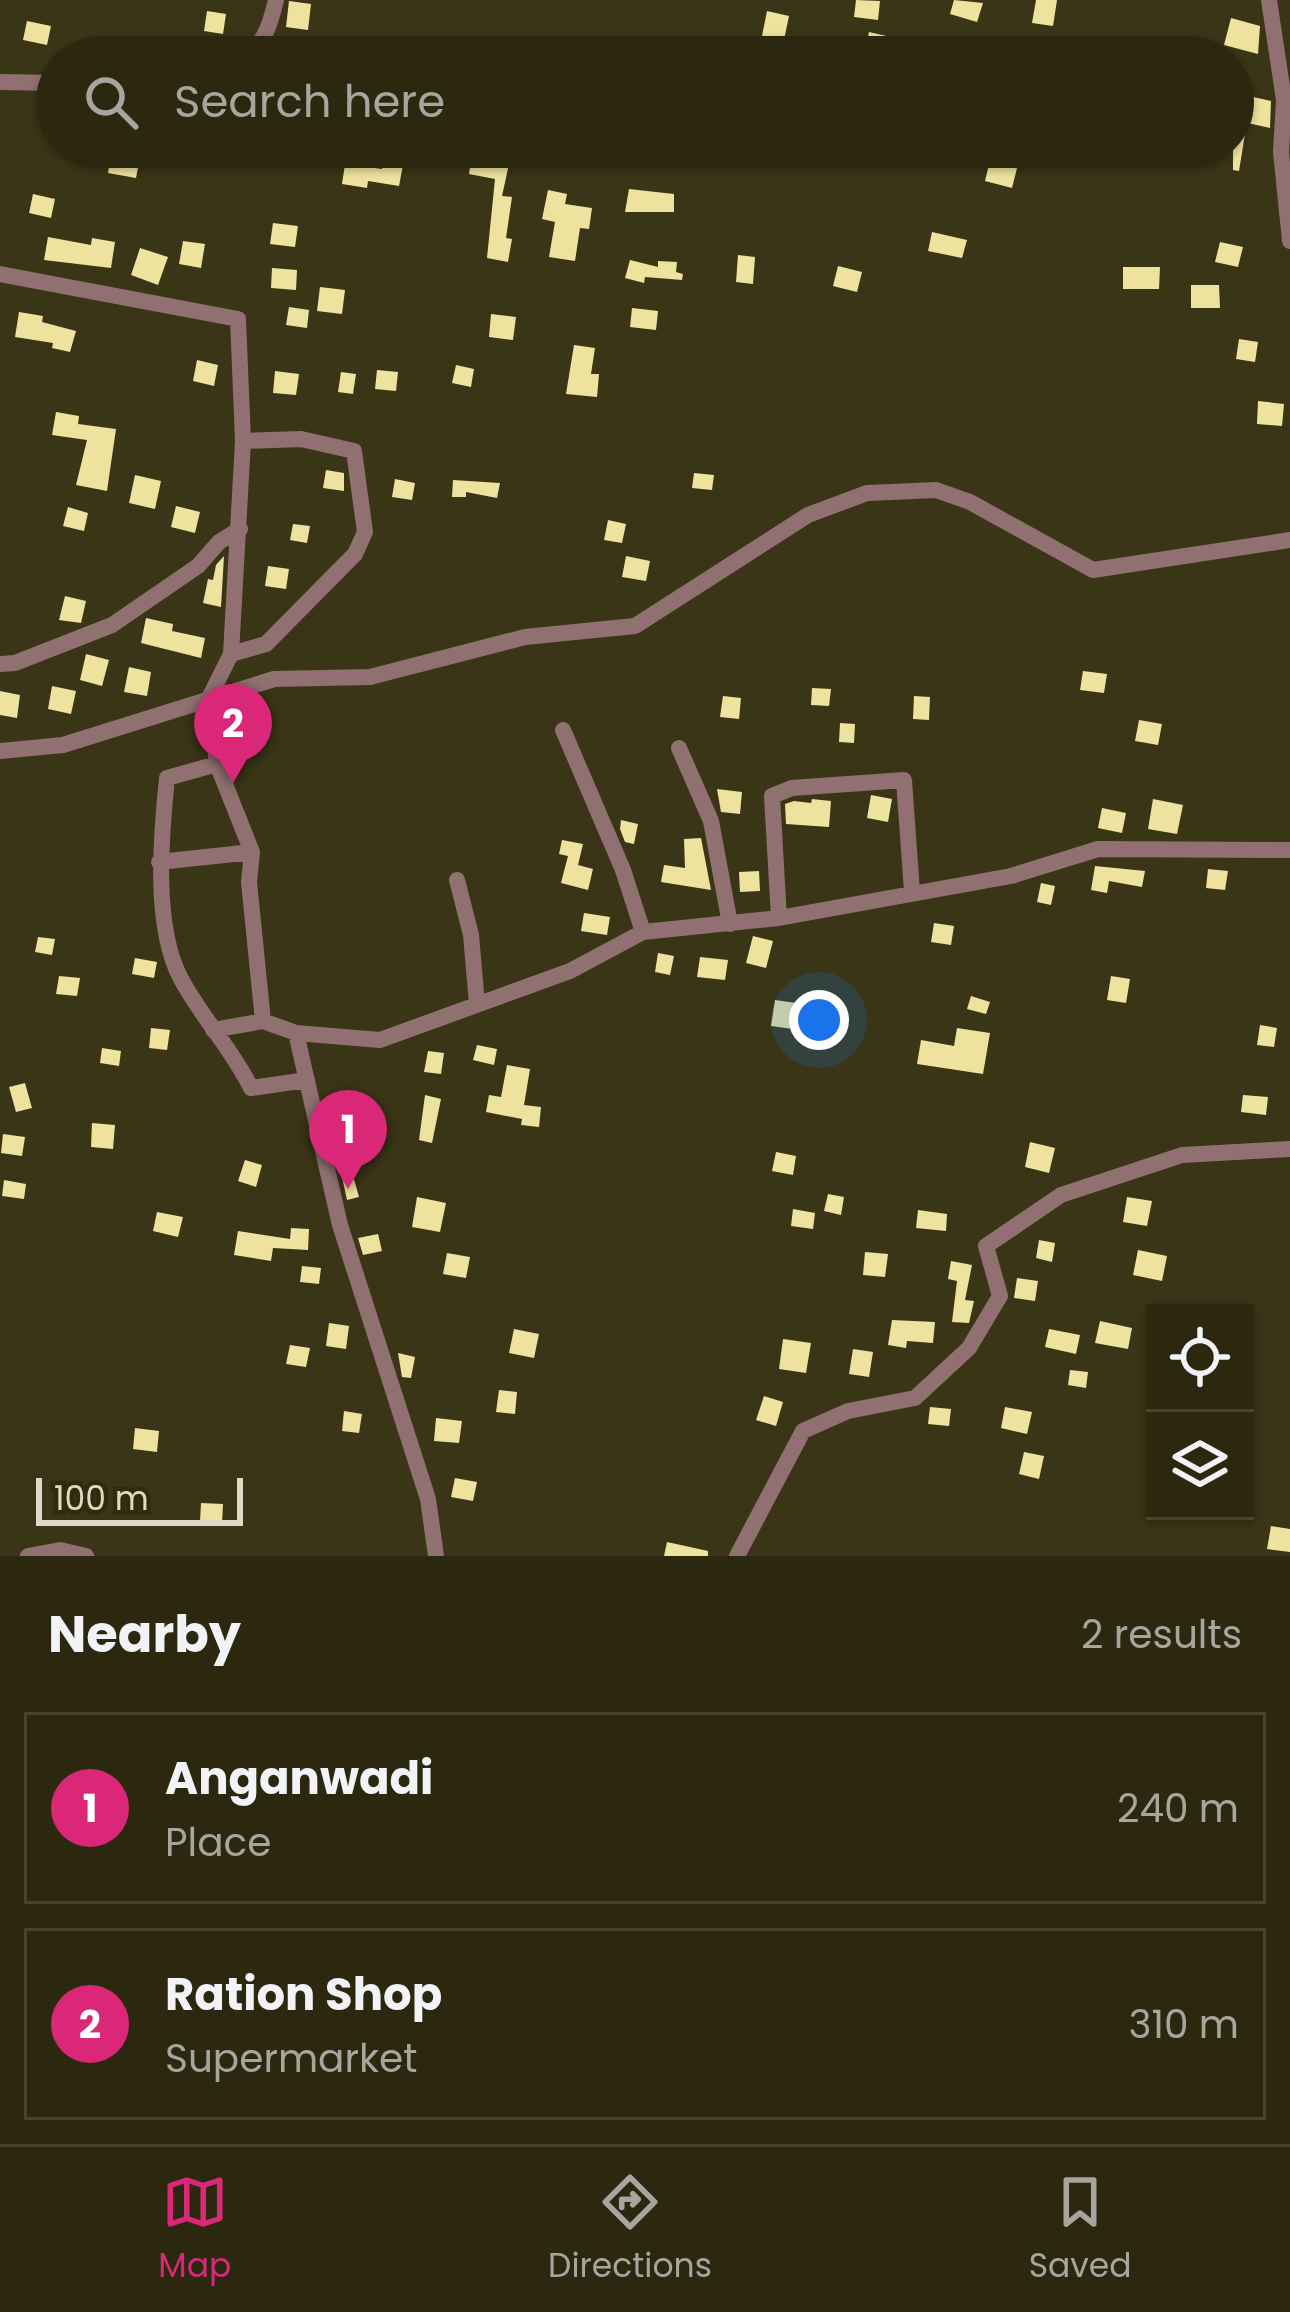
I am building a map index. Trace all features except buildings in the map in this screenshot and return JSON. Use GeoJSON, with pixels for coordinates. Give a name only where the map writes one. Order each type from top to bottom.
{"type":"FeatureCollection","features":[{"type":"Feature","properties":{"kind":"street"},"geometry":{"type":"LineString","coordinates":[[266,36],[276,0]]}},
{"type":"Feature","properties":{"kind":"street"},"geometry":{"type":"LineString","coordinates":[[1269,0],[1284,100],[1281,152],[1290,241]]}},
{"type":"Feature","properties":{"kind":"street"},"geometry":{"type":"LineString","coordinates":[[0,82],[36,82]]}},
{"type":"Feature","properties":{"kind":"street"},"geometry":{"type":"LineString","coordinates":[[0,274],[238,320],[243,441],[240,529],[230,655],[209,698],[217,764],[251,852],[249,882],[263,1021]]}},
{"type":"Feature","properties":{"kind":"street"},"geometry":{"type":"LineString","coordinates":[[230,655],[266,644],[355,554],[365,532],[354,451],[301,440],[243,441]]}},
{"type":"Feature","properties":{"kind":"street"},"geometry":{"type":"LineString","coordinates":[[0,751],[63,745],[274,679],[370,677],[525,637],[635,626],[808,514],[867,493],[936,490],[970,502],[1093,571],[1290,540]]}},
{"type":"Feature","properties":{"kind":"street"},"geometry":{"type":"LineString","coordinates":[[0,664],[14,664],[112,625],[198,566],[219,542],[240,529]]}},
{"type":"Feature","properties":{"kind":"street"},"geometry":{"type":"LineString","coordinates":[[562,730],[623,870],[643,932]]}},
{"type":"Feature","properties":{"kind":"street"},"geometry":{"type":"LineString","coordinates":[[679,748],[711,820],[730,924]]}},
{"type":"Feature","properties":{"kind":"street"},"geometry":{"type":"LineString","coordinates":[[217,764],[167,778],[159,862],[171,954],[178,974],[235,1056],[250,1088],[307,1080]]}},
{"type":"Feature","properties":{"kind":"street"},"geometry":{"type":"LineString","coordinates":[[779,918],[772,796],[792,788],[904,780],[912,892]]}},
{"type":"Feature","properties":{"kind":"street"},"geometry":{"type":"LineString","coordinates":[[213,1030],[263,1021],[296,1033],[380,1040],[570,970],[643,932],[779,918],[1011,876],[1098,849],[1290,850]]}},
{"type":"Feature","properties":{"kind":"street"},"geometry":{"type":"LineString","coordinates":[[159,862],[251,852]]}},
{"type":"Feature","properties":{"kind":"street"},"geometry":{"type":"LineString","coordinates":[[457,880],[471,935],[477,1004]]}},
{"type":"Feature","properties":{"kind":"street"},"geometry":{"type":"LineString","coordinates":[[296,1033],[340,1225],[428,1499],[436,1556]]}},
{"type":"Feature","properties":{"kind":"street"},"geometry":{"type":"LineString","coordinates":[[737,1556],[802,1431],[848,1411],[915,1398],[969,1348],[1000,1296],[986,1246],[1061,1195],[1182,1154],[1290,1149]]}},
{"type":"Feature","properties":{"kind":"street"},"geometry":{"type":"LineString","coordinates":[[28,1556],[60,1550],[86,1556]]}},
{"type":"Feature","properties":{"kind":"place","name":"Ration Shop"},"geometry":{"type":"Point","coordinates":[233,783]}},
{"type":"Feature","properties":{"kind":"place","name":"Anganwadi"},"geometry":{"type":"Point","coordinates":[348,1189]}}]}
